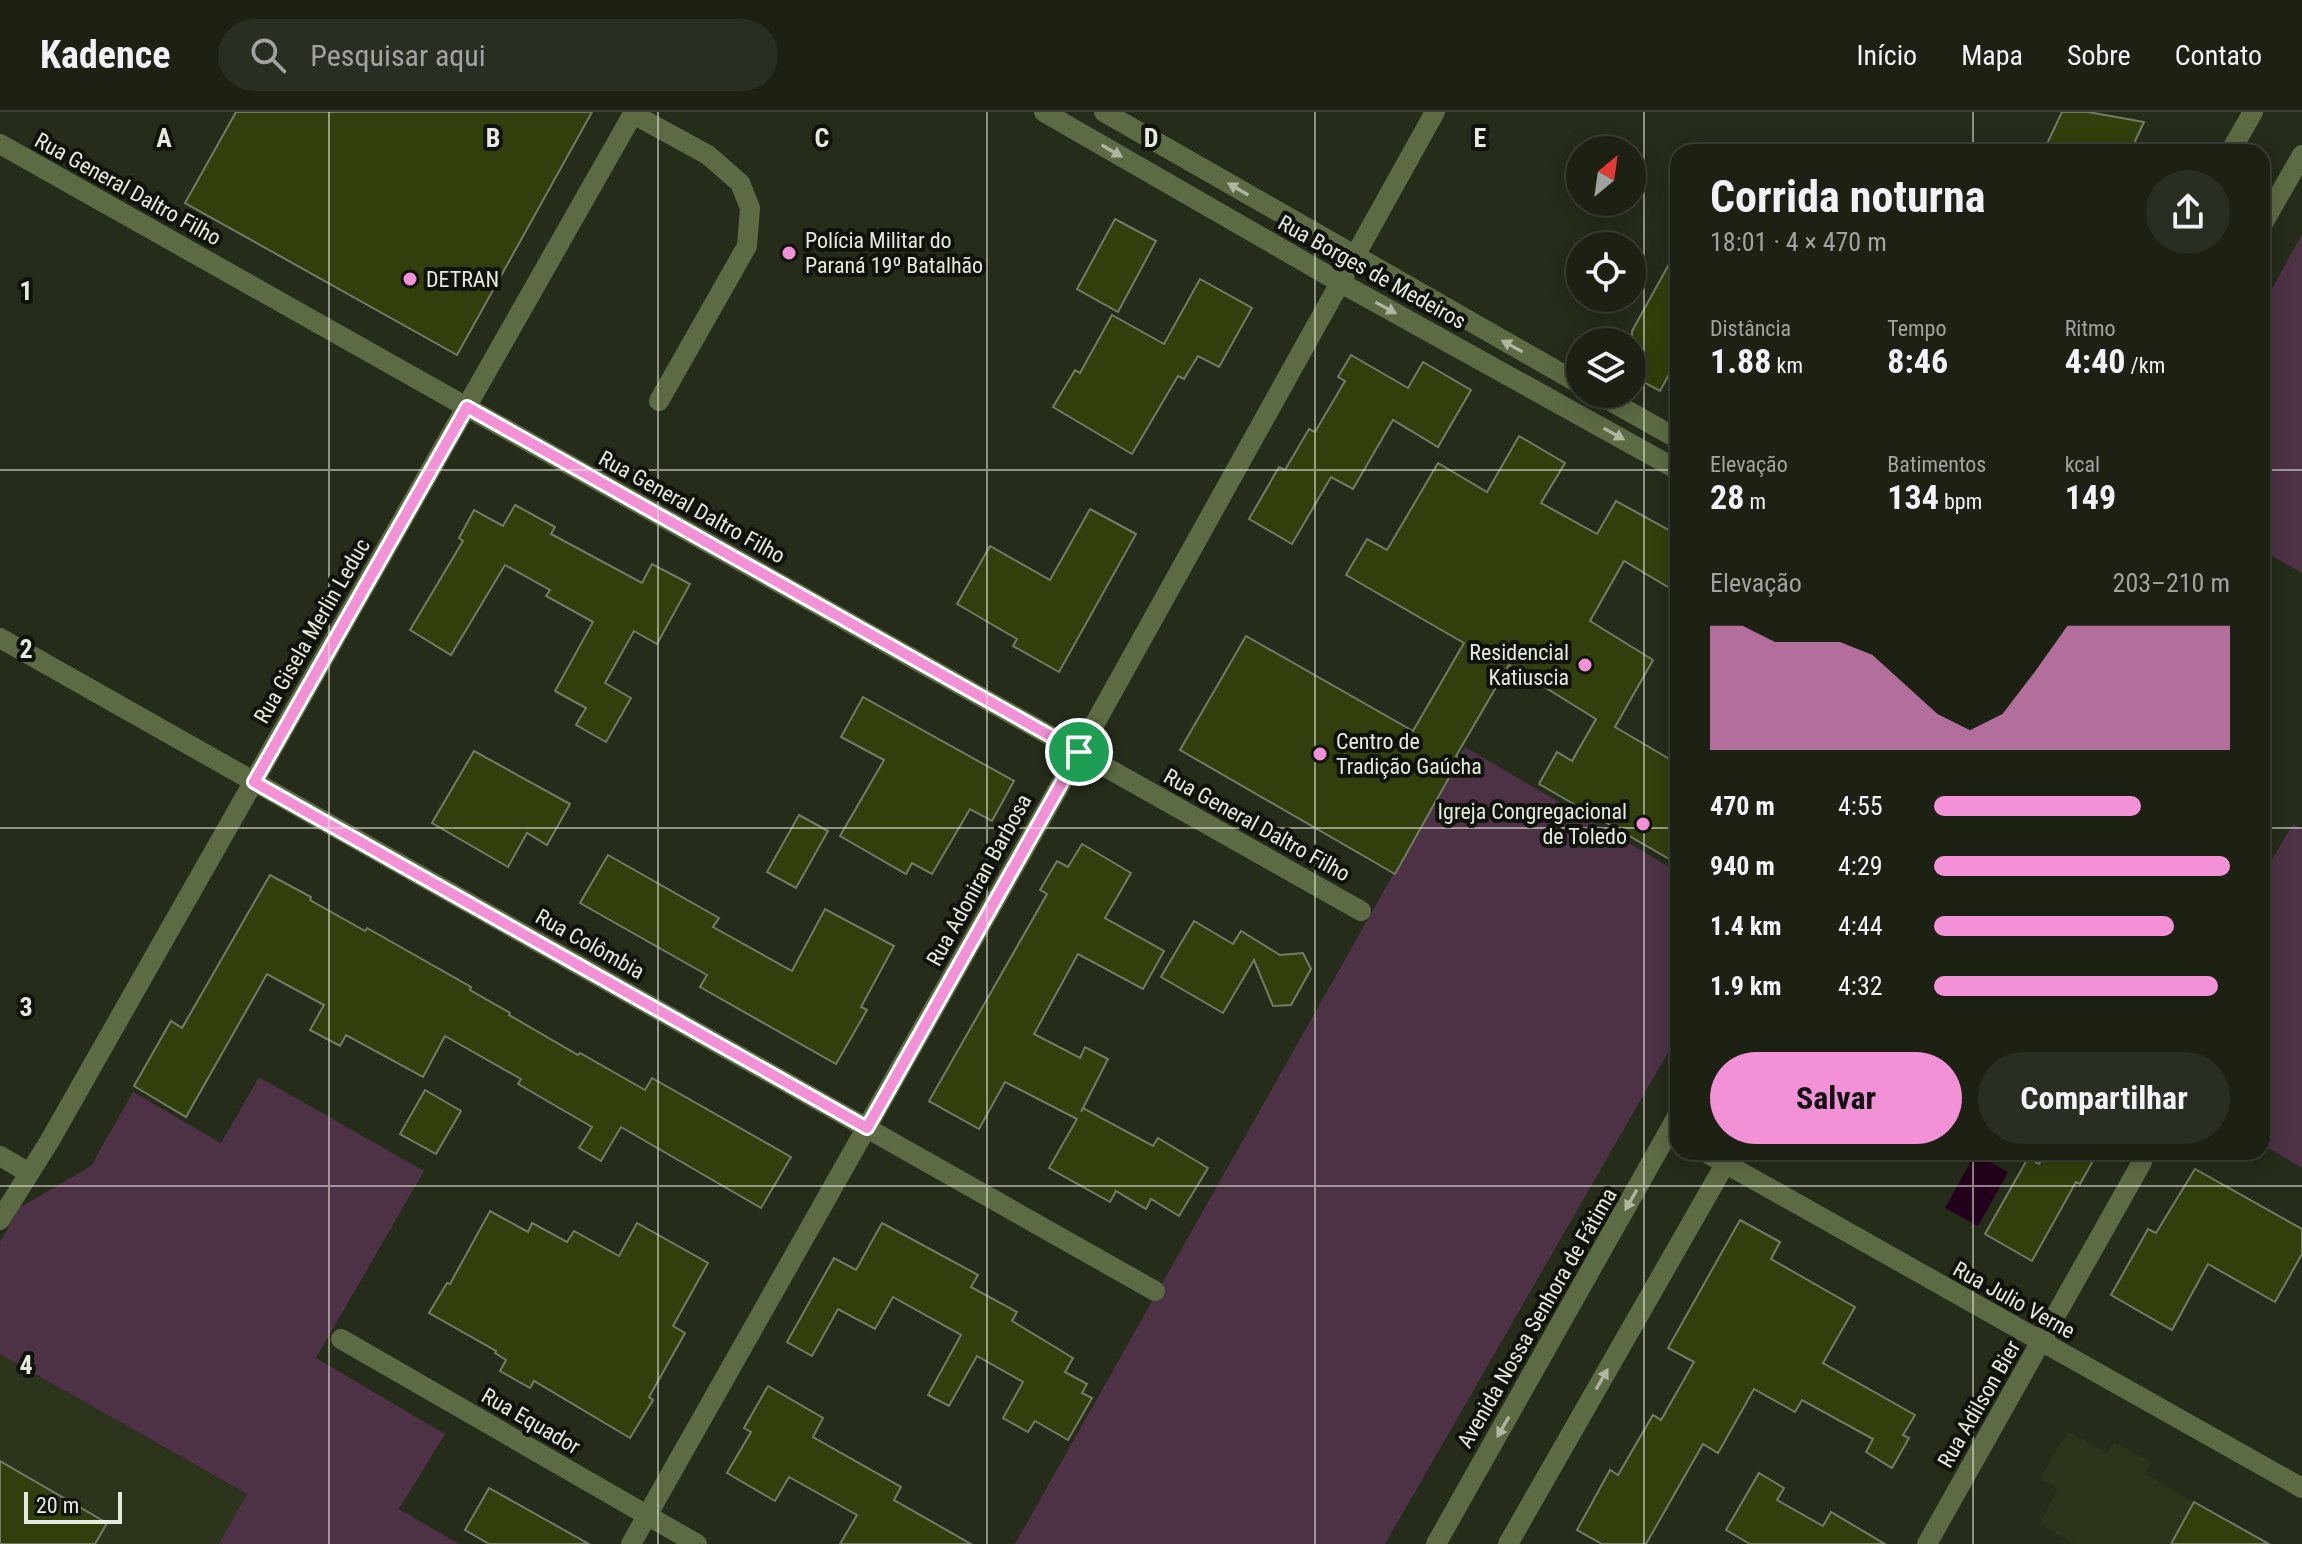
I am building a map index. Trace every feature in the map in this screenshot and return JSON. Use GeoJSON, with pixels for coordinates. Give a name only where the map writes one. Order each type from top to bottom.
{"type":"FeatureCollection","features":[{"type":"Feature","properties":{"kind":"street","name":"Rua Borges de Medeiros"},"geometry":{"type":"LineString","coordinates":[[1044,112],[1341,283],[1670,466]]}},
{"type":"Feature","properties":{"kind":"street","name":"Rua Borges de Medeiros"},"geometry":{"type":"LineString","coordinates":[[1104,112],[1566,376]]}},
{"type":"Feature","properties":{"kind":"street","name":"Rua Adoniran Barbosa"},"geometry":{"type":"LineString","coordinates":[[631,1544],[1079,752],[1435,112]]}},
{"type":"Feature","properties":{"kind":"street"},"geometry":{"type":"LineString","coordinates":[[2235,144],[2253,112]]}},
{"type":"Feature","properties":{"kind":"street"},"geometry":{"type":"LineString","coordinates":[[634,113],[708,155],[740,183],[750,208],[747,246],[659,401]]}},
{"type":"Feature","properties":{"kind":"street","name":"Rua Gisela Merlin Leduc"},"geometry":{"type":"LineString","coordinates":[[0,1220],[254,782],[634,113]]}},
{"type":"Feature","properties":{"kind":"street","name":"Rua General Daltro Filho"},"geometry":{"type":"LineString","coordinates":[[0,144],[1361,911]]}},
{"type":"Feature","properties":{"kind":"street"},"geometry":{"type":"LineString","coordinates":[[2270,211],[2302,155]]}},
{"type":"Feature","properties":{"kind":"street"},"geometry":{"type":"LineString","coordinates":[[1623,408],[1670,434]]}},
{"type":"Feature","properties":{"kind":"street","name":"Rua Colômbia"},"geometry":{"type":"LineString","coordinates":[[0,638],[1155,1291]]}},
{"type":"Feature","properties":{"kind":"street","name":"Avenida Nossa Senhora de Fátima"},"geometry":{"type":"LineString","coordinates":[[1436,1544],[1670,1137]]}},
{"type":"Feature","properties":{"kind":"street"},"geometry":{"type":"LineString","coordinates":[[0,1156],[29,1173]]}},
{"type":"Feature","properties":{"kind":"street"},"geometry":{"type":"LineString","coordinates":[[1508,1544],[1728,1160]]}},
{"type":"Feature","properties":{"kind":"street","name":"Rua Julio Verne"},"geometry":{"type":"LineString","coordinates":[[1732,1160],[2042,1343],[2302,1488]]}},
{"type":"Feature","properties":{"kind":"street","name":"Rua Adilson Bier"},"geometry":{"type":"LineString","coordinates":[[1927,1544],[2142,1162]]}},
{"type":"Feature","properties":{"kind":"street","name":"Rua Equador"},"geometry":{"type":"LineString","coordinates":[[341,1339],[697,1544]]}},
{"type":"Feature","properties":{"kind":"shaded area"},"geometry":{"type":"Polygon","coordinates":[[[2302,234],[2302,573],[2270,555],[2270,292],[2302,234]]]}},
{"type":"Feature","properties":{"kind":"shaded area"},"geometry":{"type":"Polygon","coordinates":[[[1465,747],[1670,867],[1670,1049],[1385,1544],[1015,1544],[1465,747]]]}},
{"type":"Feature","properties":{"kind":"shaded area"},"geometry":{"type":"Polygon","coordinates":[[[2293,824],[2302,829],[2302,1168],[2270,1149],[2270,863],[2293,824]]]}},
{"type":"Feature","properties":{"kind":"shaded area"},"geometry":{"type":"Polygon","coordinates":[[[259,1077],[424,1171],[316,1358],[445,1434],[399,1509],[459,1544],[219,1544],[247,1494],[0,1354],[0,1242],[19,1208],[91,1166],[133,1092],[221,1143],[259,1077]]]}},
{"type":"Feature","properties":{"kind":"shaded area"},"geometry":{"type":"Polygon","coordinates":[[[1972,1160],[1986,1160],[2008,1172],[1978,1226],[1945,1208],[1972,1160]]]}},
{"type":"Feature","properties":{"kind":"shaded area"},"geometry":{"type":"Polygon","coordinates":[[[0,1354],[247,1495],[219,1544],[0,1544],[0,1354]]]}},
{"type":"Feature","properties":{"kind":"shaded area"},"geometry":{"type":"Polygon","coordinates":[[[2067,1431],[2107,1453],[2114,1442],[2151,1462],[2145,1474],[2194,1502],[2171,1544],[2074,1544],[2039,1524],[2058,1489],[2040,1479],[2067,1431]]]}},
{"type":"Feature","properties":{"kind":"building","name":"DETRAN"},"geometry":{"type":"Polygon","coordinates":[[[236,112],[592,112],[457,355],[185,203],[236,112]]]}},
{"type":"Feature","properties":{"kind":"building"},"geometry":{"type":"Polygon","coordinates":[[[2062,112],[2088,112],[2144,122],[2134,144],[2047,144],[2062,112]]]}},
{"type":"Feature","properties":{"kind":"building"},"geometry":{"type":"Polygon","coordinates":[[[1115,219],[1156,241],[1118,312],[1077,289],[1115,219]]]}},
{"type":"Feature","properties":{"kind":"building"},"geometry":{"type":"Polygon","coordinates":[[[1670,262],[1670,373],[1660,391],[1646,384],[1646,328],[1634,328],[1643,312],[1646,312],[1646,306],[1670,262]]]}},
{"type":"Feature","properties":{"kind":"building"},"geometry":{"type":"Polygon","coordinates":[[[1200,279],[1252,308],[1219,367],[1198,356],[1184,379],[1178,376],[1132,454],[1053,407],[1075,370],[1080,373],[1112,315],[1164,344],[1200,279]]]}},
{"type":"Feature","properties":{"kind":"building"},"geometry":{"type":"Polygon","coordinates":[[[1351,355],[1408,388],[1423,362],[1471,390],[1438,447],[1393,420],[1353,489],[1331,477],[1292,544],[1249,519],[1279,467],[1285,470],[1309,429],[1315,432],[1345,381],[1338,377],[1351,355]]]}},
{"type":"Feature","properties":{"kind":"building"},"geometry":{"type":"Polygon","coordinates":[[[1519,436],[1565,463],[1541,503],[1597,534],[1616,501],[1670,531],[1670,588],[1624,561],[1590,621],[1653,660],[1615,727],[1670,759],[1670,859],[1539,784],[1557,752],[1572,761],[1596,719],[1509,665],[1456,756],[1460,758],[1395,874],[1180,750],[1246,636],[1413,731],[1464,643],[1346,575],[1367,539],[1387,550],[1438,463],[1487,492],[1519,436]]]}},
{"type":"Feature","properties":{"kind":"building"},"geometry":{"type":"Polygon","coordinates":[[[515,505],[555,527],[551,534],[642,583],[652,564],[690,584],[657,644],[634,631],[605,683],[631,698],[606,742],[576,725],[586,708],[555,691],[593,622],[546,596],[550,590],[505,565],[451,655],[410,630],[463,541],[459,538],[474,510],[503,526],[515,505]]]}},
{"type":"Feature","properties":{"kind":"building"},"geometry":{"type":"Polygon","coordinates":[[[1090,509],[1136,534],[1059,672],[1013,646],[1017,639],[957,604],[990,546],[1050,580],[1090,509]]]}},
{"type":"Feature","properties":{"kind":"building"},"geometry":{"type":"Polygon","coordinates":[[[863,697],[1014,781],[992,821],[970,809],[932,874],[912,863],[906,874],[840,836],[884,760],[841,737],[863,697]]]}},
{"type":"Feature","properties":{"kind":"building"},"geometry":{"type":"Polygon","coordinates":[[[474,751],[570,804],[547,845],[527,833],[508,867],[432,823],[474,751]]]}},
{"type":"Feature","properties":{"kind":"building"},"geometry":{"type":"Polygon","coordinates":[[[799,815],[828,831],[796,888],[767,872],[799,815]]]}},
{"type":"Feature","properties":{"kind":"building"},"geometry":{"type":"Polygon","coordinates":[[[1082,844],[1131,873],[1105,918],[1164,951],[1143,989],[1078,954],[1034,1034],[1080,1058],[1085,1047],[1108,1059],[1083,1108],[1153,1146],[1158,1138],[1208,1168],[1179,1216],[1151,1199],[1146,1209],[1116,1191],[1110,1202],[1049,1168],[1077,1119],[1005,1082],[979,1129],[929,1101],[1047,894],[1040,890],[1057,861],[1068,867],[1082,844]]]}},
{"type":"Feature","properties":{"kind":"building"},"geometry":{"type":"Polygon","coordinates":[[[608,855],[719,918],[713,927],[792,971],[825,909],[894,946],[861,1007],[867,1010],[836,1064],[700,987],[707,975],[580,903],[608,855]]]}},
{"type":"Feature","properties":{"kind":"building"},"geometry":{"type":"Polygon","coordinates":[[[270,875],[365,931],[367,928],[471,987],[470,990],[509,1015],[578,1055],[580,1053],[645,1090],[652,1078],[791,1157],[761,1208],[621,1127],[601,1161],[579,1148],[592,1127],[518,1084],[521,1079],[445,1036],[423,1077],[346,1035],[340,1046],[310,1030],[324,1005],[267,974],[186,1117],[134,1086],[171,1021],[182,1028],[270,875]]]}},
{"type":"Feature","properties":{"kind":"building"},"geometry":{"type":"Polygon","coordinates":[[[1194,921],[1233,944],[1241,931],[1280,955],[1303,953],[1311,969],[1291,1005],[1273,1006],[1254,960],[1223,1013],[1161,977],[1194,921]]]}},
{"type":"Feature","properties":{"kind":"building"},"geometry":{"type":"Polygon","coordinates":[[[425,1090],[461,1111],[436,1154],[400,1134],[425,1090]]]}},
{"type":"Feature","properties":{"kind":"building"},"geometry":{"type":"Polygon","coordinates":[[[2027,1160],[2039,1164],[2041,1160],[2094,1160],[2080,1184],[2076,1182],[2032,1261],[1985,1234],[2027,1160]]]}},
{"type":"Feature","properties":{"kind":"building"},"geometry":{"type":"Polygon","coordinates":[[[2195,1169],[2302,1229],[2302,1254],[2275,1302],[2208,1264],[2172,1330],[2111,1295],[2148,1229],[2156,1233],[2195,1169]]]}},
{"type":"Feature","properties":{"kind":"building"},"geometry":{"type":"Polygon","coordinates":[[[490,1211],[528,1232],[532,1223],[567,1242],[574,1231],[619,1256],[637,1223],[708,1263],[673,1326],[685,1333],[649,1397],[653,1400],[630,1438],[534,1381],[530,1388],[500,1371],[506,1360],[496,1351],[429,1313],[447,1283],[450,1284],[490,1211]]]}},
{"type":"Feature","properties":{"kind":"building"},"geometry":{"type":"Polygon","coordinates":[[[1740,1220],[1780,1242],[1771,1259],[1855,1307],[1823,1363],[1915,1415],[1903,1435],[1909,1438],[1892,1468],[1866,1452],[1873,1439],[1802,1400],[1795,1412],[1754,1389],[1718,1453],[1703,1444],[1646,1544],[1602,1544],[1577,1530],[1610,1470],[1618,1475],[1653,1415],[1661,1420],[1694,1362],[1668,1348],[1740,1220]]]}},
{"type":"Feature","properties":{"kind":"building"},"geometry":{"type":"Polygon","coordinates":[[[882,1223],[978,1275],[971,1287],[1017,1312],[1012,1321],[1073,1358],[1065,1372],[1087,1384],[1082,1393],[1092,1398],[1068,1440],[1035,1421],[1028,1432],[1003,1418],[1023,1382],[977,1356],[949,1406],[928,1395],[961,1335],[893,1297],[875,1329],[838,1309],[812,1356],[787,1342],[834,1258],[856,1270],[882,1223]]]}},
{"type":"Feature","properties":{"kind":"building"},"geometry":{"type":"Polygon","coordinates":[[[768,1386],[823,1418],[813,1437],[901,1487],[894,1500],[971,1544],[840,1544],[857,1515],[789,1477],[775,1501],[727,1473],[751,1432],[744,1428],[768,1386]]]}},
{"type":"Feature","properties":{"kind":"building"},"geometry":{"type":"Polygon","coordinates":[[[0,1461],[107,1523],[95,1544],[0,1544],[0,1461]]]}},
{"type":"Feature","properties":{"kind":"building"},"geometry":{"type":"Polygon","coordinates":[[[1759,1473],[1784,1488],[1777,1500],[1823,1526],[1831,1512],[1885,1544],[1750,1544],[1726,1530],[1759,1473]]]}},
{"type":"Feature","properties":{"kind":"building"},"geometry":{"type":"Polygon","coordinates":[[[489,1488],[589,1544],[489,1544],[465,1530],[489,1488]]]}},
{"type":"Feature","properties":{"kind":"building"},"geometry":{"type":"Polygon","coordinates":[[[2194,1502],[2269,1544],[2171,1544],[2194,1502]]]}},
{"type":"Feature","properties":{"kind":"place","name":"Polícia Militar do Paraná 19º Batalhão"},"geometry":{"type":"Point","coordinates":[789,253]}},
{"type":"Feature","properties":{"kind":"place","name":"DETRAN"},"geometry":{"type":"Point","coordinates":[410,279]}},
{"type":"Feature","properties":{"kind":"place","name":"Residencial Katiuscia"},"geometry":{"type":"Point","coordinates":[1585,665]}},
{"type":"Feature","properties":{"kind":"place","name":"Centro de Tradição Gaúcha"},"geometry":{"type":"Point","coordinates":[1320,754]}},
{"type":"Feature","properties":{"kind":"place","name":"Igreja Congregacional de Toledo"},"geometry":{"type":"Point","coordinates":[1643,824]}},
{"type":"Feature","properties":{"kind":"route"},"geometry":{"type":"LineString","coordinates":[[467,407],[1079,752],[867,1128],[254,782],[467,407]]}}]}
